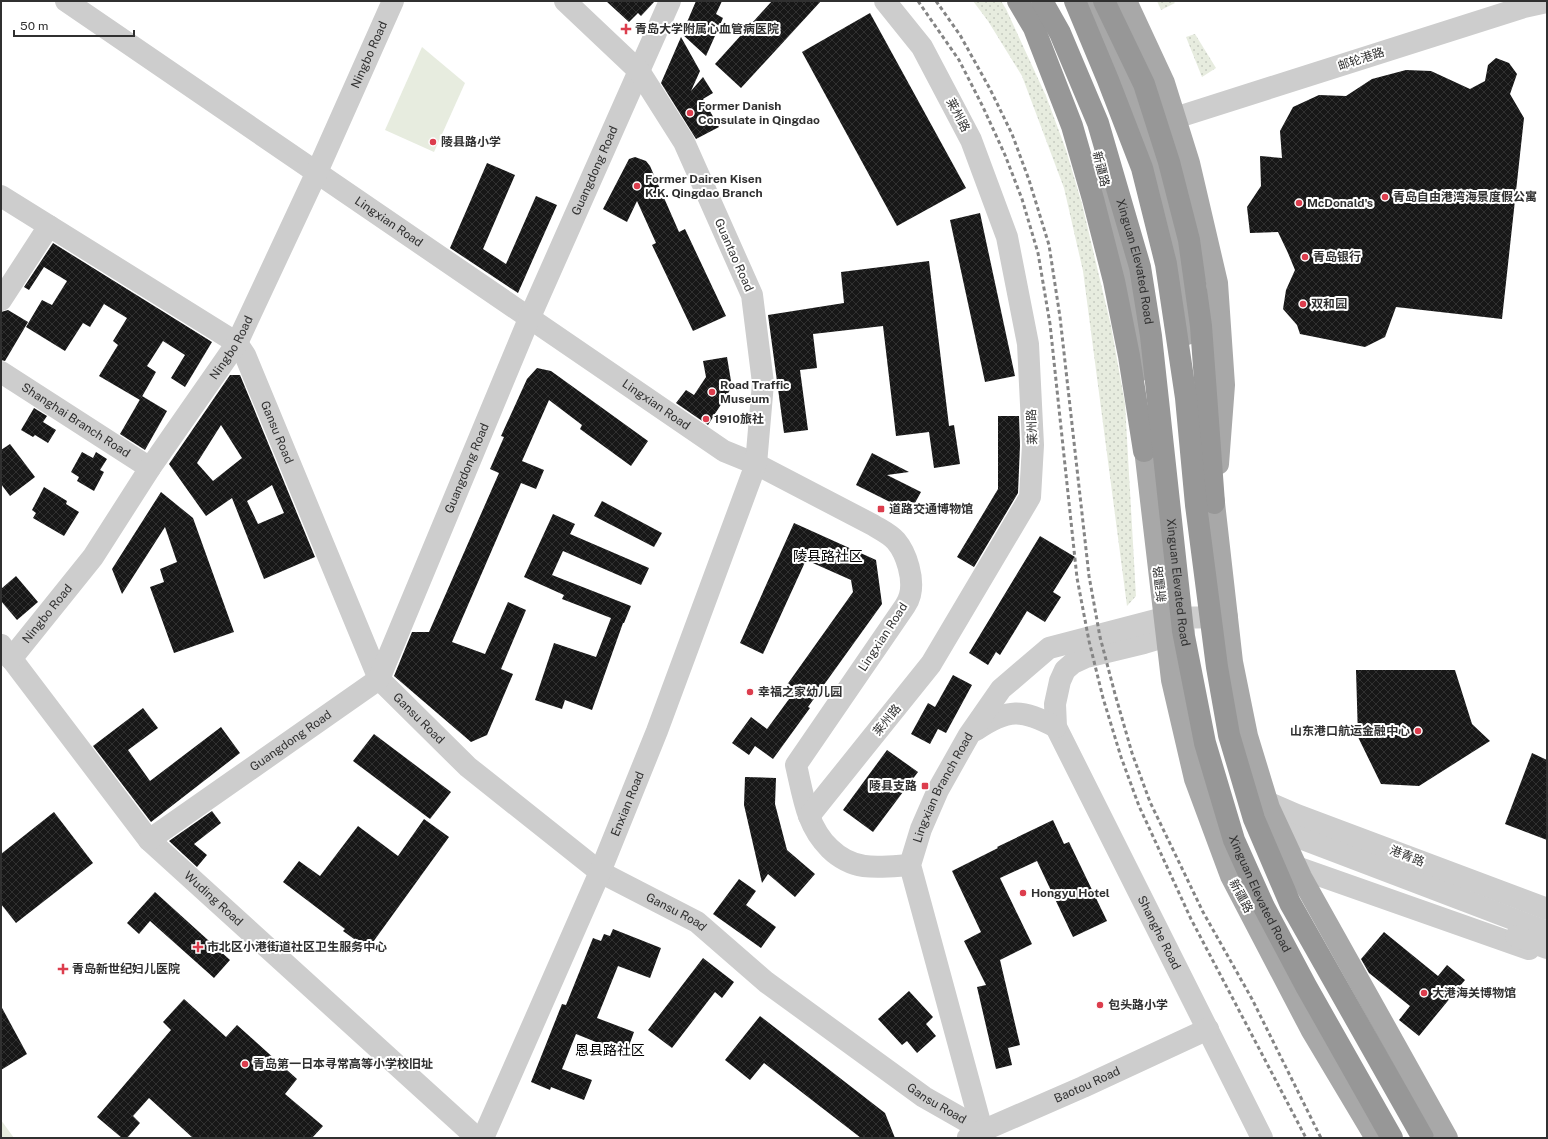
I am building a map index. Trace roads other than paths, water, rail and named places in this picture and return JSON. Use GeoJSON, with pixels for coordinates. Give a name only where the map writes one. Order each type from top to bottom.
{"type":"FeatureCollection","features":[{"type":"Feature","properties":{"kind":"highway"},"geometry":{"type":"LineString","coordinates":[[1018,1],[1034,28],[1072,126],[1093,199],[1114,281],[1129,356],[1144,451]]}},
{"type":"Feature","properties":{"kind":"highway","name":"Xinguan Elevated Road"},"geometry":{"type":"LineString","coordinates":[[1042,1],[1060,33],[1098,123],[1140,267],[1153,359],[1183,631],[1204,742],[1234,840],[1264,906],[1392,1138]]}},
{"type":"Feature","properties":{"kind":"highway","name":"Xinguan Elevated Road"},"geometry":{"type":"LineString","coordinates":[[1075,1],[1108,80],[1142,168],[1166,264],[1186,398],[1196,505],[1217,667],[1229,735],[1254,819],[1290,903],[1423,1138]]}},
{"type":"Feature","properties":{"kind":"highway"},"geometry":{"type":"LineString","coordinates":[[1114,5],[1144,84],[1169,162],[1189,240],[1201,326],[1214,503]]}},
{"type":"Feature","properties":{"kind":"main road","name":"新疆路"},"geometry":{"type":"LineString","coordinates":[[1036,1],[1048,20],[1096,148],[1136,313],[1144,451],[1165,628],[1172,680],[1195,779],[1231,876],[1312,1029],[1376,1138]]}},
{"type":"Feature","properties":{"kind":"main road"},"geometry":{"type":"LineString","coordinates":[[1087,1],[1123,77],[1154,160],[1168,219],[1182,299],[1196,409],[1214,503],[1232,662],[1247,736],[1267,802],[1294,863],[1447,1138]]}},
{"type":"Feature","properties":{"kind":"main road"},"geometry":{"type":"LineString","coordinates":[[1114,5],[1164,83],[1189,163],[1217,283],[1224,385],[1214,503]]}},
{"type":"Feature","properties":{"kind":"street","name":"Lingxian Road"},"geometry":{"type":"LineString","coordinates":[[66,1],[316,174],[724,451],[756,464],[873,525],[896,541],[904,555],[911,580],[910,594],[905,606],[796,765],[809,816],[823,841],[831,850],[846,860],[863,866],[882,867],[910,865]]}},
{"type":"Feature","properties":{"kind":"street","name":"Ningbo Road"},"geometry":{"type":"LineString","coordinates":[[6,652],[93,557],[150,468],[237,342],[316,174],[393,1]]}},
{"type":"Feature","properties":{"kind":"street","name":"Guantao Road"},"geometry":{"type":"LineString","coordinates":[[565,1],[639,71],[684,142],[752,295],[763,384],[756,464]]}},
{"type":"Feature","properties":{"kind":"street","name":"Guangdong Road"},"geometry":{"type":"LineString","coordinates":[[149,840],[379,679],[529,319],[670,1]]}},
{"type":"Feature","properties":{"kind":"street","name":"莱州路"},"geometry":{"type":"LineString","coordinates":[[809,816],[931,664],[1030,496],[1033,445],[1028,344],[1007,237],[971,140],[922,47],[885,1]]}},
{"type":"Feature","properties":{"kind":"street","name":"邮轮港路"},"geometry":{"type":"LineString","coordinates":[[1175,118],[1524,7],[1547,2]]}},
{"type":"Feature","properties":{"kind":"street","name":"Gansu Road"},"geometry":{"type":"LineString","coordinates":[[1,196],[237,342],[248,362],[379,679],[468,767],[600,872],[697,922],[766,982],[974,1134]]}},
{"type":"Feature","properties":{"kind":"street"},"geometry":{"type":"LineString","coordinates":[[1,300],[49,226]]}},
{"type":"Feature","properties":{"kind":"street","name":"Shanghai Branch Road"},"geometry":{"type":"LineString","coordinates":[[1,372],[150,468]]}},
{"type":"Feature","properties":{"kind":"street","name":"Enxian Road"},"geometry":{"type":"LineString","coordinates":[[483,1138],[600,872],[657,731],[756,464]]}},
{"type":"Feature","properties":{"kind":"street"},"geometry":{"type":"LineString","coordinates":[[968,735],[998,717],[1014,713],[1028,714],[1056,727],[1055,704],[1060,681],[1065,670],[1073,663],[1165,628],[1227,616]]}},
{"type":"Feature","properties":{"kind":"street","name":"Lingxian Branch Road"},"geometry":{"type":"LineString","coordinates":[[910,865],[921,828],[938,790],[968,735],[1001,689],[1049,648],[1165,628]]}},
{"type":"Feature","properties":{"kind":"street","name":"Wuding Road"},"geometry":{"type":"LineString","coordinates":[[6,652],[149,840],[477,1138]]}},
{"type":"Feature","properties":{"kind":"street","name":"Shanghe Road"},"geometry":{"type":"LineString","coordinates":[[1056,727],[1262,1138]]}},
{"type":"Feature","properties":{"kind":"street","name":"港青路"},"geometry":{"type":"LineString","coordinates":[[1267,802],[1298,816],[1547,909]]}},
{"type":"Feature","properties":{"kind":"street"},"geometry":{"type":"LineString","coordinates":[[1279,830],[1547,932]]}},
{"type":"Feature","properties":{"kind":"street"},"geometry":{"type":"LineString","coordinates":[[1294,863],[1306,855],[1547,948]]}},
{"type":"Feature","properties":{"kind":"street"},"geometry":{"type":"LineString","coordinates":[[1294,863],[1547,956]]}},
{"type":"Feature","properties":{"kind":"street"},"geometry":{"type":"LineString","coordinates":[[910,865],[974,1134]]}},
{"type":"Feature","properties":{"kind":"street","name":"Baotou Road"},"geometry":{"type":"LineString","coordinates":[[974,1134],[1083,1088],[1208,1028]]}},
{"type":"Feature","properties":{"kind":"railway"},"geometry":{"type":"LineString","coordinates":[[918,1],[959,60],[983,107],[1005,155],[1022,199],[1038,253],[1050,324],[1077,578],[1089,641],[1103,698],[1121,757],[1139,806],[1191,919],[1306,1138]]}},
{"type":"Feature","properties":{"kind":"railway"},"geometry":{"type":"LineString","coordinates":[[936,1],[960,35],[990,89],[1012,134],[1029,180],[1049,245],[1060,317],[1089,576],[1100,637],[1132,753],[1150,802],[1203,912],[1252,999],[1321,1138]]}},
{"type":"Feature","properties":{"kind":"place","name":"青岛大学附属心血管病医院"},"geometry":{"type":"Point","coordinates":[626,29]}},
{"type":"Feature","properties":{"kind":"place","name":"Former Danish Consulate in Qingdao"},"geometry":{"type":"Point","coordinates":[690,113]}},
{"type":"Feature","properties":{"kind":"place","name":"陵县路小学"},"geometry":{"type":"Point","coordinates":[433,142]}},
{"type":"Feature","properties":{"kind":"place","name":"Former Dairen Kisen K.K. Qingdao Branch"},"geometry":{"type":"Point","coordinates":[637,186]}},
{"type":"Feature","properties":{"kind":"place","name":"青岛自由港湾海景度假公寓"},"geometry":{"type":"Point","coordinates":[1385,197]}},
{"type":"Feature","properties":{"kind":"place","name":"McDonald's"},"geometry":{"type":"Point","coordinates":[1299,203]}},
{"type":"Feature","properties":{"kind":"place","name":"青岛银行"},"geometry":{"type":"Point","coordinates":[1305,257]}},
{"type":"Feature","properties":{"kind":"place","name":"双和园"},"geometry":{"type":"Point","coordinates":[1303,304]}},
{"type":"Feature","properties":{"kind":"place","name":"Road Traffic Museum"},"geometry":{"type":"Point","coordinates":[712,392]}},
{"type":"Feature","properties":{"kind":"place","name":"1910旅社"},"geometry":{"type":"Point","coordinates":[706,419]}},
{"type":"Feature","properties":{"kind":"place","name":"道路交通博物馆"},"geometry":{"type":"Point","coordinates":[881,509]}},
{"type":"Feature","properties":{"kind":"place","name":"幸福之家幼儿园"},"geometry":{"type":"Point","coordinates":[750,692]}},
{"type":"Feature","properties":{"kind":"place","name":"山东港口航运金融中心"},"geometry":{"type":"Point","coordinates":[1418,731]}},
{"type":"Feature","properties":{"kind":"place","name":"陵县支路"},"geometry":{"type":"Point","coordinates":[925,786]}},
{"type":"Feature","properties":{"kind":"place","name":"Hongyu Hotel"},"geometry":{"type":"Point","coordinates":[1023,893]}},
{"type":"Feature","properties":{"kind":"place","name":"市北区小港街道社区卫生服务中心"},"geometry":{"type":"Point","coordinates":[198,947]}},
{"type":"Feature","properties":{"kind":"place","name":"青岛新世纪妇儿医院"},"geometry":{"type":"Point","coordinates":[63,969]}},
{"type":"Feature","properties":{"kind":"place","name":"大港海关博物馆"},"geometry":{"type":"Point","coordinates":[1424,993]}},
{"type":"Feature","properties":{"kind":"place","name":"包头路小学"},"geometry":{"type":"Point","coordinates":[1100,1005]}},
{"type":"Feature","properties":{"kind":"place","name":"青岛第一日本寻常高等小学校旧址"},"geometry":{"type":"Point","coordinates":[245,1064]}},
{"type":"Feature","properties":{"kind":"district","name":"陵县路社区"},"geometry":{"type":"Point","coordinates":[828,556]}},
{"type":"Feature","properties":{"kind":"district","name":"恩县路社区"},"geometry":{"type":"Point","coordinates":[610,1050]}}]}
